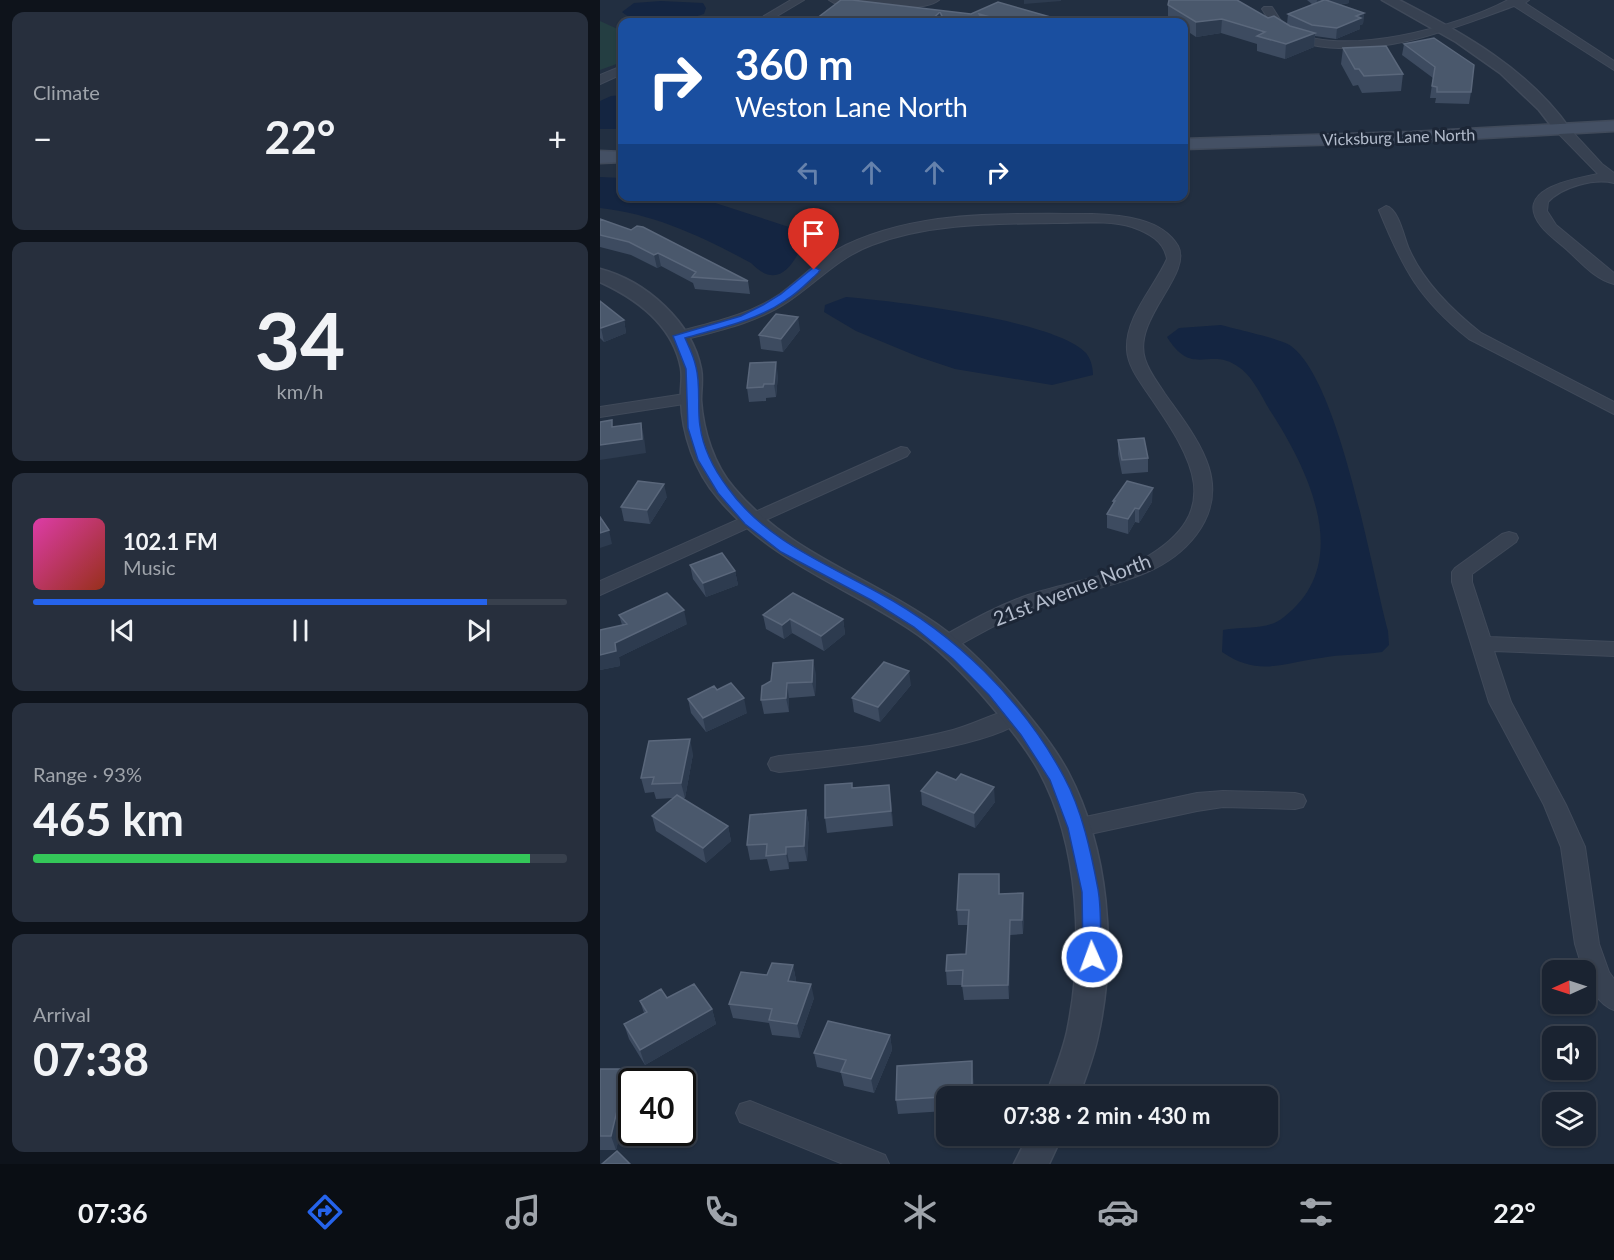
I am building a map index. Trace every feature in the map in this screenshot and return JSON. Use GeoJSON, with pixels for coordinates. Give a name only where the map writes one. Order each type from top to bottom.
{"type":"FeatureCollection","features":[{"type":"Feature","properties":{"kind":"main road","name":"Vicksburg Lane North"},"geometry":{"type":"LineString","coordinates":[[1188,144],[1412,137],[1614,126]]}},
{"type":"Feature","properties":{"kind":"main road"},"geometry":{"type":"LineString","coordinates":[[600,157],[618,157]]}},
{"type":"Feature","properties":{"kind":"street"},"geometry":{"type":"LineString","coordinates":[[767,18],[800,0]]}},
{"type":"Feature","properties":{"kind":"street"},"geometry":{"type":"LineString","coordinates":[[834,0],[881,5],[914,4],[934,0]]}},
{"type":"Feature","properties":{"kind":"street"},"geometry":{"type":"LineString","coordinates":[[1389,0],[1483,52],[1509,72],[1532,93],[1562,129],[1611,178]]}},
{"type":"Feature","properties":{"kind":"street"},"geometry":{"type":"LineString","coordinates":[[1268,9],[1283,30],[1292,35],[1336,45],[1363,45],[1442,28],[1472,19],[1502,4],[1517,0],[1614,66]]}},
{"type":"Feature","properties":{"kind":"street"},"geometry":{"type":"LineString","coordinates":[[600,80],[618,72]]}},
{"type":"Feature","properties":{"kind":"street"},"geometry":{"type":"LineString","coordinates":[[1611,178],[1556,188],[1540,203],[1540,213],[1546,223],[1590,265],[1614,279]]}},
{"type":"Feature","properties":{"kind":"street"},"geometry":{"type":"LineString","coordinates":[[1386,210],[1407,261],[1444,310],[1457,323],[1474,336],[1614,409]]}},
{"type":"Feature","properties":{"kind":"street","name":"21st Avenue North"},"geometry":{"type":"LineString","coordinates":[[679,336],[745,318],[785,297],[814,270],[836,256],[861,243],[921,226],[987,220],[1113,219],[1147,228],[1160,235],[1169,244],[1174,259],[1141,322],[1135,337],[1134,351],[1148,382],[1194,449],[1203,469],[1205,490],[1201,513],[1186,534],[1167,553],[1141,568],[1109,580],[1036,600],[1000,614],[945,644]]}},
{"type":"Feature","properties":{"kind":"street"},"geometry":{"type":"LineString","coordinates":[[600,275],[623,285],[649,302],[679,336],[691,369],[694,428],[704,460],[723,490],[749,521],[786,549],[876,597],[919,623],[945,644],[994,691],[1057,778],[1076,828],[1090,892],[1092,957],[1084,1027],[1066,1086]]}},
{"type":"Feature","properties":{"kind":"street"},"geometry":{"type":"LineString","coordinates":[[600,412],[691,398]]}},
{"type":"Feature","properties":{"kind":"street"},"geometry":{"type":"LineString","coordinates":[[600,589],[901,452]]}},
{"type":"Feature","properties":{"kind":"street"},"geometry":{"type":"LineString","coordinates":[[1509,538],[1462,572],[1462,582],[1500,702],[1555,806],[1573,847],[1587,944],[1598,977],[1614,999]]}},
{"type":"Feature","properties":{"kind":"street"},"geometry":{"type":"LineString","coordinates":[[1480,644],[1614,649]]}},
{"type":"Feature","properties":{"kind":"street"},"geometry":{"type":"LineString","coordinates":[[779,764],[902,749],[947,740],[992,727],[1014,716]]}},
{"type":"Feature","properties":{"kind":"street"},"geometry":{"type":"LineString","coordinates":[[1076,828],[1197,802],[1223,799],[1295,801]]}},
{"type":"Feature","properties":{"kind":"street"},"geometry":{"type":"LineString","coordinates":[[750,1113],[875,1164]]}},
{"type":"Feature","properties":{"kind":"street"},"geometry":{"type":"LineString","coordinates":[[1031,1164],[1040,1146]]}},
{"type":"Feature","properties":{"kind":"green space"},"geometry":{"type":"Polygon","coordinates":[[[600,21],[618,29],[618,63],[600,70],[600,21]]]}},
{"type":"Feature","properties":{"kind":"water"},"geometry":{"type":"Polygon","coordinates":[[[661,1],[703,3],[706,8],[704,14],[688,18],[633,18],[622,12],[634,3],[661,1]]]}},
{"type":"Feature","properties":{"kind":"water"},"geometry":{"type":"Polygon","coordinates":[[[618,95],[618,129],[600,129],[600,101],[618,95]]]}},
{"type":"Feature","properties":{"kind":"water"},"geometry":{"type":"Polygon","coordinates":[[[600,177],[618,178],[618,201],[709,201],[789,227],[802,246],[787,269],[775,275],[767,274],[733,253],[678,228],[640,215],[600,208],[600,177]]]}},
{"type":"Feature","properties":{"kind":"water"},"geometry":{"type":"Polygon","coordinates":[[[846,297],[973,314],[1043,331],[1069,341],[1086,353],[1093,375],[1052,385],[955,369],[856,331],[824,312],[825,305],[846,297]]]}},
{"type":"Feature","properties":{"kind":"water"},"geometry":{"type":"Polygon","coordinates":[[[1221,325],[1286,343],[1309,366],[1339,436],[1352,479],[1388,631],[1389,645],[1382,652],[1259,666],[1235,660],[1222,652],[1223,630],[1270,624],[1284,617],[1305,595],[1317,570],[1321,544],[1318,516],[1299,461],[1253,382],[1245,372],[1229,362],[1185,356],[1167,337],[1179,328],[1221,325]]]}},
{"type":"Feature","properties":{"kind":"building"},"geometry":{"type":"Polygon","coordinates":[[[841,0],[971,14],[998,2],[1050,17],[994,18],[979,14],[981,18],[943,18],[940,12],[933,18],[817,18],[841,0]]]}},
{"type":"Feature","properties":{"kind":"building"},"geometry":{"type":"Polygon","coordinates":[[[1169,0],[1237,0],[1268,18],[1274,16],[1290,26],[1315,33],[1286,44],[1257,36],[1265,32],[1222,19],[1196,22],[1168,5],[1169,0]]]}},
{"type":"Feature","properties":{"kind":"building"},"geometry":{"type":"Polygon","coordinates":[[[1324,0],[1364,13],[1356,16],[1361,18],[1337,28],[1312,25],[1288,14],[1324,0]]]}},
{"type":"Feature","properties":{"kind":"building"},"geometry":{"type":"Polygon","coordinates":[[[1434,38],[1474,65],[1471,92],[1437,92],[1437,87],[1432,86],[1435,67],[1404,44],[1434,38]]]}},
{"type":"Feature","properties":{"kind":"building"},"geometry":{"type":"Polygon","coordinates":[[[1386,46],[1403,74],[1364,76],[1359,69],[1355,69],[1343,48],[1386,46]]]}},
{"type":"Feature","properties":{"kind":"building"},"geometry":{"type":"Polygon","coordinates":[[[600,219],[631,230],[637,226],[643,227],[748,281],[692,277],[696,272],[658,253],[654,255],[629,242],[600,235],[600,219]]]}},
{"type":"Feature","properties":{"kind":"building"},"geometry":{"type":"Polygon","coordinates":[[[600,301],[624,320],[600,328],[600,301]]]}},
{"type":"Feature","properties":{"kind":"building"},"geometry":{"type":"Polygon","coordinates":[[[776,314],[798,317],[781,339],[759,335],[776,314]]]}},
{"type":"Feature","properties":{"kind":"building"},"geometry":{"type":"Polygon","coordinates":[[[776,362],[774,384],[747,388],[750,363],[776,362]]]}},
{"type":"Feature","properties":{"kind":"building"},"geometry":{"type":"Polygon","coordinates":[[[612,420],[612,427],[641,423],[642,439],[600,445],[600,422],[612,420]]]}},
{"type":"Feature","properties":{"kind":"building"},"geometry":{"type":"Polygon","coordinates":[[[1144,438],[1148,458],[1122,460],[1118,440],[1144,438]]]}},
{"type":"Feature","properties":{"kind":"building"},"geometry":{"type":"Polygon","coordinates":[[[638,481],[664,484],[647,510],[621,507],[638,481]]]}},
{"type":"Feature","properties":{"kind":"building"},"geometry":{"type":"Polygon","coordinates":[[[1127,481],[1153,488],[1139,509],[1135,508],[1128,519],[1107,514],[1115,501],[1113,501],[1127,481]]]}},
{"type":"Feature","properties":{"kind":"building"},"geometry":{"type":"Polygon","coordinates":[[[600,517],[609,530],[600,533],[600,517]]]}},
{"type":"Feature","properties":{"kind":"building"},"geometry":{"type":"Polygon","coordinates":[[[722,553],[735,571],[703,583],[690,565],[722,553]]]}},
{"type":"Feature","properties":{"kind":"building"},"geometry":{"type":"Polygon","coordinates":[[[667,593],[684,610],[615,643],[616,651],[600,655],[600,630],[627,624],[619,615],[667,593]]]}},
{"type":"Feature","properties":{"kind":"building"},"geometry":{"type":"Polygon","coordinates":[[[793,593],[843,619],[821,636],[790,619],[782,625],[763,615],[793,593]]]}},
{"type":"Feature","properties":{"kind":"building"},"geometry":{"type":"Polygon","coordinates":[[[813,660],[812,682],[787,683],[786,698],[761,700],[762,686],[771,681],[773,663],[813,660]]]}},
{"type":"Feature","properties":{"kind":"building"},"geometry":{"type":"Polygon","coordinates":[[[884,662],[909,671],[878,707],[852,698],[884,662]]]}},
{"type":"Feature","properties":{"kind":"building"},"geometry":{"type":"Polygon","coordinates":[[[731,683],[744,698],[703,718],[688,699],[714,686],[717,690],[731,683]]]}},
{"type":"Feature","properties":{"kind":"building"},"geometry":{"type":"Polygon","coordinates":[[[690,739],[681,783],[652,784],[654,777],[641,778],[649,741],[690,739]]]}},
{"type":"Feature","properties":{"kind":"building"},"geometry":{"type":"Polygon","coordinates":[[[937,772],[956,780],[961,774],[994,787],[974,813],[921,791],[937,772]]]}},
{"type":"Feature","properties":{"kind":"building"},"geometry":{"type":"Polygon","coordinates":[[[852,783],[852,788],[889,785],[891,811],[825,818],[825,785],[852,783]]]}},
{"type":"Feature","properties":{"kind":"building"},"geometry":{"type":"Polygon","coordinates":[[[677,795],[728,826],[703,848],[652,816],[677,795]]]}},
{"type":"Feature","properties":{"kind":"building"},"geometry":{"type":"Polygon","coordinates":[[[806,810],[804,846],[786,847],[786,854],[766,856],[767,844],[747,845],[750,815],[806,810]]]}},
{"type":"Feature","properties":{"kind":"building"},"geometry":{"type":"Polygon","coordinates":[[[959,874],[999,874],[999,894],[1023,893],[1022,920],[1010,920],[1008,985],[962,986],[963,970],[946,971],[947,955],[966,954],[969,910],[957,910],[959,874]]]}},
{"type":"Feature","properties":{"kind":"building"},"geometry":{"type":"Polygon","coordinates":[[[772,963],[793,965],[788,981],[811,984],[797,1024],[769,1020],[772,1009],[729,1004],[741,972],[767,975],[772,963]]]}},
{"type":"Feature","properties":{"kind":"building"},"geometry":{"type":"Polygon","coordinates":[[[694,984],[712,1009],[640,1050],[624,1024],[647,1012],[640,1001],[661,989],[667,998],[694,984]]]}},
{"type":"Feature","properties":{"kind":"building"},"geometry":{"type":"Polygon","coordinates":[[[828,1021],[890,1035],[871,1079],[841,1072],[846,1060],[814,1053],[828,1021]]]}},
{"type":"Feature","properties":{"kind":"building"},"geometry":{"type":"Polygon","coordinates":[[[972,1061],[972,1086],[936,1086],[936,1097],[896,1100],[897,1066],[972,1061]]]}},
{"type":"Feature","properties":{"kind":"building"},"geometry":{"type":"Polygon","coordinates":[[[600,1069],[618,1069],[618,1107],[611,1136],[600,1136],[600,1069]]]}},
{"type":"Feature","properties":{"kind":"building"},"geometry":{"type":"Polygon","coordinates":[[[617,1151],[630,1164],[602,1164],[617,1151]]]}},
{"type":"Feature","properties":{"kind":"route"},"geometry":{"type":"LineString","coordinates":[[814,270],[785,297],[767,308],[745,318],[679,336],[691,369],[694,428],[704,460],[723,490],[749,521],[786,549],[876,597],[919,623],[994,691],[1026,731],[1057,778],[1076,828],[1090,892],[1092,957]]}}]}
